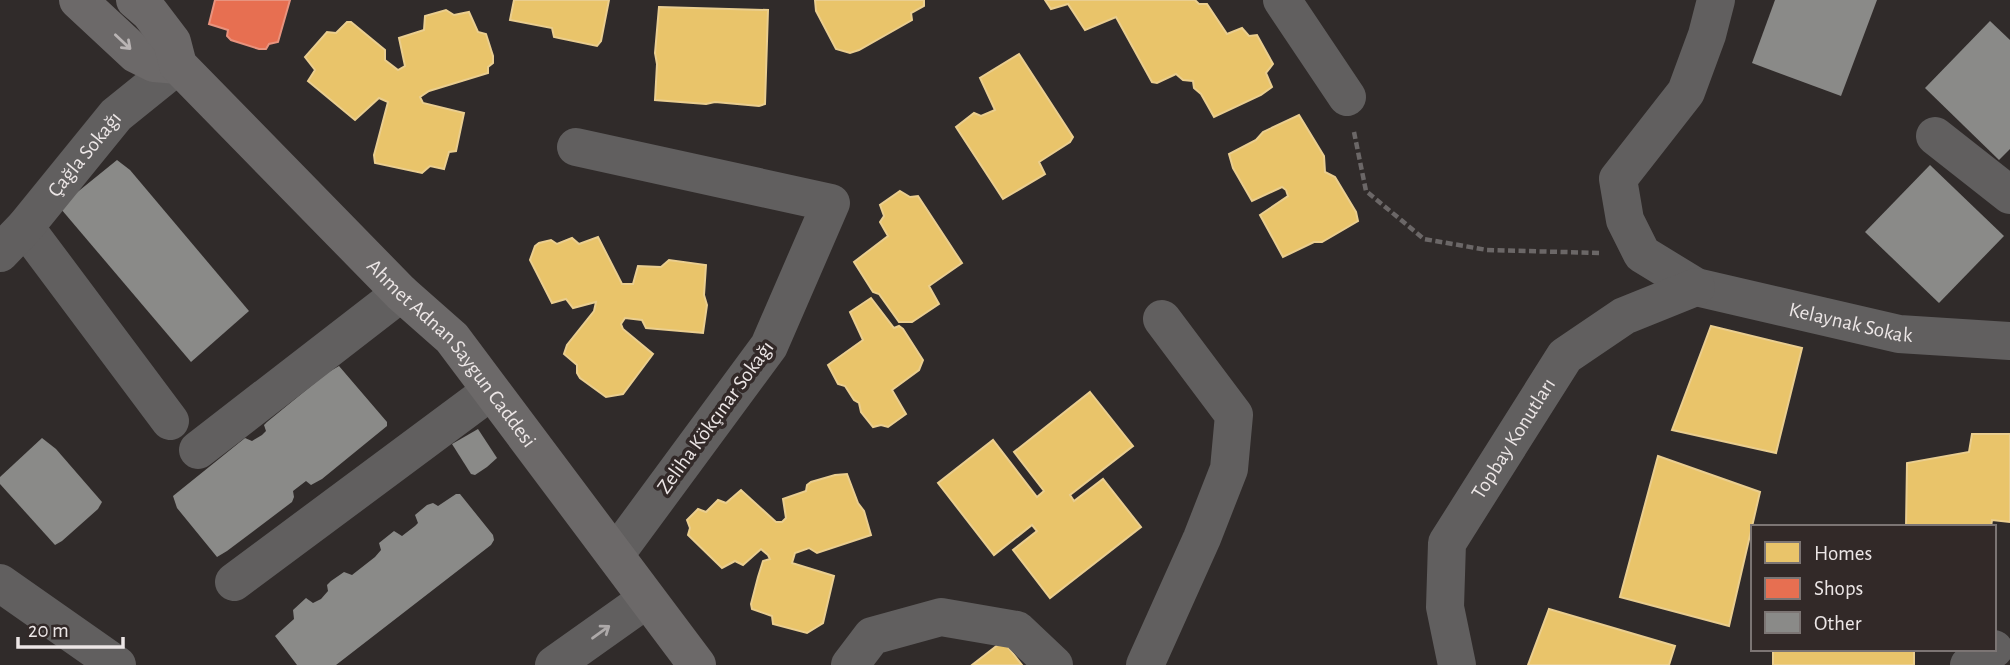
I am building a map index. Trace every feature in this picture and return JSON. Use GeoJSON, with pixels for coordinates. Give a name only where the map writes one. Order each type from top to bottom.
{"type":"FeatureCollection","features":[{"type":"Feature","properties":{"kind":"main road"},"geometry":{"type":"LineString","coordinates":[[78,0],[136,54],[153,63],[178,65]]}},
{"type":"Feature","properties":{"kind":"main road","name":"Ahmet Adnan Saygun Caddesi"},"geometry":{"type":"LineString","coordinates":[[135,0],[150,13],[172,41],[178,65],[401,293],[452,338],[697,665]]}},
{"type":"Feature","properties":{"kind":"street"},"geometry":{"type":"LineString","coordinates":[[1282,0],[1347,97]]}},
{"type":"Feature","properties":{"kind":"street"},"geometry":{"type":"LineString","coordinates":[[1642,254],[1625,220],[1618,180],[1686,92],[1707,35],[1716,0]]}},
{"type":"Feature","properties":{"kind":"street","name":"Çağla Sokağı"},"geometry":{"type":"LineString","coordinates":[[13,240],[116,115],[178,65]]}},
{"type":"Feature","properties":{"kind":"street"},"geometry":{"type":"LineString","coordinates":[[1935,136],[2010,195]]}},
{"type":"Feature","properties":{"kind":"street","name":"Zeliha Kökçınar Sokağı"},"geometry":{"type":"LineString","coordinates":[[576,147],[831,203],[769,346],[615,555]]}},
{"type":"Feature","properties":{"kind":"street"},"geometry":{"type":"LineString","coordinates":[[13,240],[170,421]]}},
{"type":"Feature","properties":{"kind":"street","name":"Kelaynak Sokak"},"geometry":{"type":"LineString","coordinates":[[1642,254],[1696,287],[1899,334],[2010,341]]}},
{"type":"Feature","properties":{"kind":"street","name":"Topbay Konutları"},"geometry":{"type":"LineString","coordinates":[[1457,665],[1445,607],[1447,543],[1565,356],[1624,316],[1696,287]]}},
{"type":"Feature","properties":{"kind":"street"},"geometry":{"type":"LineString","coordinates":[[198,450],[401,293]]}},
{"type":"Feature","properties":{"kind":"street"},"geometry":{"type":"LineString","coordinates":[[1145,665],[1202,538],[1229,469],[1234,415],[1162,319]]}},
{"type":"Feature","properties":{"kind":"street"},"geometry":{"type":"LineString","coordinates":[[234,582],[491,391]]}},
{"type":"Feature","properties":{"kind":"street"},"geometry":{"type":"LineString","coordinates":[[0,583],[117,665]]}},
{"type":"Feature","properties":{"kind":"street"},"geometry":{"type":"LineString","coordinates":[[554,665],[647,598]]}},
{"type":"Feature","properties":{"kind":"street"},"geometry":{"type":"LineString","coordinates":[[850,665],[872,636],[941,617],[1017,630],[1054,665]]}},
{"type":"Feature","properties":{"kind":"street"},"geometry":{"type":"LineString","coordinates":[[1969,665],[1991,651]]}},
{"type":"Feature","properties":{"kind":"path"},"geometry":{"type":"LineString","coordinates":[[1347,97],[1366,191],[1424,239],[1487,250],[1642,254]]}},
{"type":"Feature","properties":{"kind":"building: Homes"},"geometry":{"type":"Polygon","coordinates":[[[514,0],[609,0],[601,41],[597,46],[554,37],[552,28],[510,20],[514,0]]]}},
{"type":"Feature","properties":{"kind":"building: Homes"},"geometry":{"type":"Polygon","coordinates":[[[815,0],[924,0],[924,6],[911,13],[912,20],[850,53],[836,49],[816,11],[815,0]]]}},
{"type":"Feature","properties":{"kind":"building: Homes"},"geometry":{"type":"Polygon","coordinates":[[[1045,0],[1195,0],[1199,4],[1207,4],[1227,34],[1242,28],[1249,36],[1257,35],[1273,64],[1266,73],[1272,87],[1214,117],[1201,94],[1194,88],[1193,81],[1183,80],[1176,74],[1157,83],[1152,82],[1116,17],[1085,30],[1068,4],[1051,9],[1045,0]]]}},
{"type":"Feature","properties":{"kind":"building: Homes"},"geometry":{"type":"Polygon","coordinates":[[[659,7],[768,10],[765,104],[759,106],[655,100],[659,7]]]}},
{"type":"Feature","properties":{"kind":"building: Homes"},"geometry":{"type":"Polygon","coordinates":[[[446,10],[454,15],[469,12],[478,32],[486,34],[493,56],[488,73],[429,91],[420,97],[423,103],[464,113],[456,151],[449,152],[444,169],[430,166],[422,173],[375,163],[374,155],[388,102],[379,98],[355,120],[308,81],[315,70],[305,57],[327,32],[336,33],[347,22],[351,22],[385,50],[385,60],[398,70],[405,66],[399,38],[424,30],[425,16],[446,10]]]}},
{"type":"Feature","properties":{"kind":"building: Homes"},"geometry":{"type":"Polygon","coordinates":[[[1019,54],[1073,137],[1070,142],[1039,162],[1045,174],[1003,199],[956,127],[974,113],[981,116],[995,110],[980,78],[1019,54]]]}},
{"type":"Feature","properties":{"kind":"building: Homes"},"geometry":{"type":"Polygon","coordinates":[[[1299,115],[1324,156],[1325,172],[1335,177],[1356,212],[1358,221],[1322,242],[1314,242],[1283,257],[1260,215],[1288,196],[1286,190],[1282,187],[1252,201],[1233,168],[1229,154],[1256,140],[1263,132],[1299,115]]]}},
{"type":"Feature","properties":{"kind":"building: Homes"},"geometry":{"type":"Polygon","coordinates":[[[900,191],[910,197],[918,196],[962,263],[929,286],[939,304],[912,322],[899,322],[879,294],[873,292],[854,262],[888,236],[880,222],[884,216],[880,205],[900,191]]]}},
{"type":"Feature","properties":{"kind":"building: Homes"},"geometry":{"type":"Polygon","coordinates":[[[598,237],[622,284],[633,284],[638,266],[661,267],[669,260],[706,265],[704,295],[707,305],[703,333],[646,328],[642,320],[625,318],[621,324],[623,329],[653,354],[623,394],[606,397],[580,378],[577,365],[564,354],[567,345],[594,311],[596,302],[573,308],[566,299],[552,303],[530,260],[535,246],[539,243],[551,240],[557,244],[572,238],[579,244],[598,237]]]}},
{"type":"Feature","properties":{"kind":"building: Homes"},"geometry":{"type":"Polygon","coordinates":[[[871,298],[894,328],[899,326],[903,329],[923,360],[919,370],[892,390],[906,414],[888,427],[873,427],[861,412],[859,403],[845,386],[838,384],[828,365],[863,340],[850,312],[871,298]]]}},
{"type":"Feature","properties":{"kind":"building: Homes"},"geometry":{"type":"Polygon","coordinates":[[[1711,326],[1802,348],[1776,453],[1672,430],[1711,326]]]}},
{"type":"Feature","properties":{"kind":"building: Homes"},"geometry":{"type":"Polygon","coordinates":[[[1090,392],[1133,446],[1070,495],[1074,501],[1103,479],[1141,527],[1050,598],[1013,550],[1037,531],[1032,525],[994,555],[938,483],[993,440],[1037,497],[1044,491],[1014,452],[1090,392]]]}},
{"type":"Feature","properties":{"kind":"building: Homes"},"geometry":{"type":"Polygon","coordinates":[[[1972,434],[2010,434],[2010,522],[1992,520],[1991,525],[1906,525],[1907,463],[1969,452],[1972,434]]]}},
{"type":"Feature","properties":{"kind":"building: Homes"},"geometry":{"type":"Polygon","coordinates":[[[1658,456],[1760,492],[1729,626],[1620,597],[1658,456]]]}},
{"type":"Feature","properties":{"kind":"building: Homes"},"geometry":{"type":"Polygon","coordinates":[[[847,474],[858,503],[864,511],[871,535],[817,553],[809,548],[795,553],[792,563],[834,576],[823,623],[807,633],[773,624],[772,616],[752,609],[763,561],[770,559],[761,549],[743,565],[735,561],[722,568],[688,535],[690,528],[687,520],[698,509],[706,512],[718,500],[726,503],[741,490],[776,522],[782,522],[786,518],[783,499],[806,491],[811,482],[847,474]]]}},
{"type":"Feature","properties":{"kind":"building: Homes"},"geometry":{"type":"Polygon","coordinates":[[[1549,609],[1675,646],[1669,665],[1528,665],[1549,609]]]}},
{"type":"Feature","properties":{"kind":"building: Homes"},"geometry":{"type":"Polygon","coordinates":[[[1003,641],[1022,665],[972,665],[1003,641]]]}},
{"type":"Feature","properties":{"kind":"building: Homes"},"geometry":{"type":"Polygon","coordinates":[[[1773,651],[1914,651],[1914,665],[1773,665],[1773,651]]]}},
{"type":"Feature","properties":{"kind":"building: Shops"},"geometry":{"type":"Polygon","coordinates":[[[215,0],[290,0],[278,42],[269,44],[266,49],[259,49],[231,40],[227,36],[228,30],[209,24],[215,0]]]}},
{"type":"Feature","properties":{"kind":"building: Other"},"geometry":{"type":"Polygon","coordinates":[[[1775,0],[1877,0],[1841,96],[1752,63],[1775,0]]]}},
{"type":"Feature","properties":{"kind":"building: Other"},"geometry":{"type":"Polygon","coordinates":[[[1990,21],[2010,40],[2010,149],[1999,160],[1925,88],[1990,21]]]}},
{"type":"Feature","properties":{"kind":"building: Other"},"geometry":{"type":"Polygon","coordinates":[[[117,160],[130,170],[249,311],[191,362],[61,209],[117,160]]]}},
{"type":"Feature","properties":{"kind":"building: Other"},"geometry":{"type":"Polygon","coordinates":[[[1930,165],[2004,236],[1939,303],[1865,232],[1930,165]]]}},
{"type":"Feature","properties":{"kind":"building: Other"},"geometry":{"type":"Polygon","coordinates":[[[339,366],[387,422],[387,426],[322,479],[311,485],[306,481],[293,491],[292,502],[217,557],[177,508],[173,496],[245,438],[252,441],[262,435],[266,431],[264,425],[267,422],[339,366]]]}},
{"type":"Feature","properties":{"kind":"building: Other"},"geometry":{"type":"Polygon","coordinates":[[[478,429],[497,458],[475,475],[471,474],[452,444],[478,429]]]}},
{"type":"Feature","properties":{"kind":"building: Other"},"geometry":{"type":"Polygon","coordinates":[[[42,438],[56,449],[102,502],[98,509],[55,545],[0,484],[0,477],[42,438]]]}},
{"type":"Feature","properties":{"kind":"building: Other"},"geometry":{"type":"Polygon","coordinates":[[[460,494],[493,535],[491,545],[336,665],[297,665],[275,636],[294,619],[293,610],[306,598],[313,603],[321,599],[328,591],[327,585],[344,572],[352,575],[375,557],[381,550],[379,543],[394,531],[402,536],[415,526],[418,523],[415,515],[427,505],[433,503],[438,506],[460,494]]]}}]}
